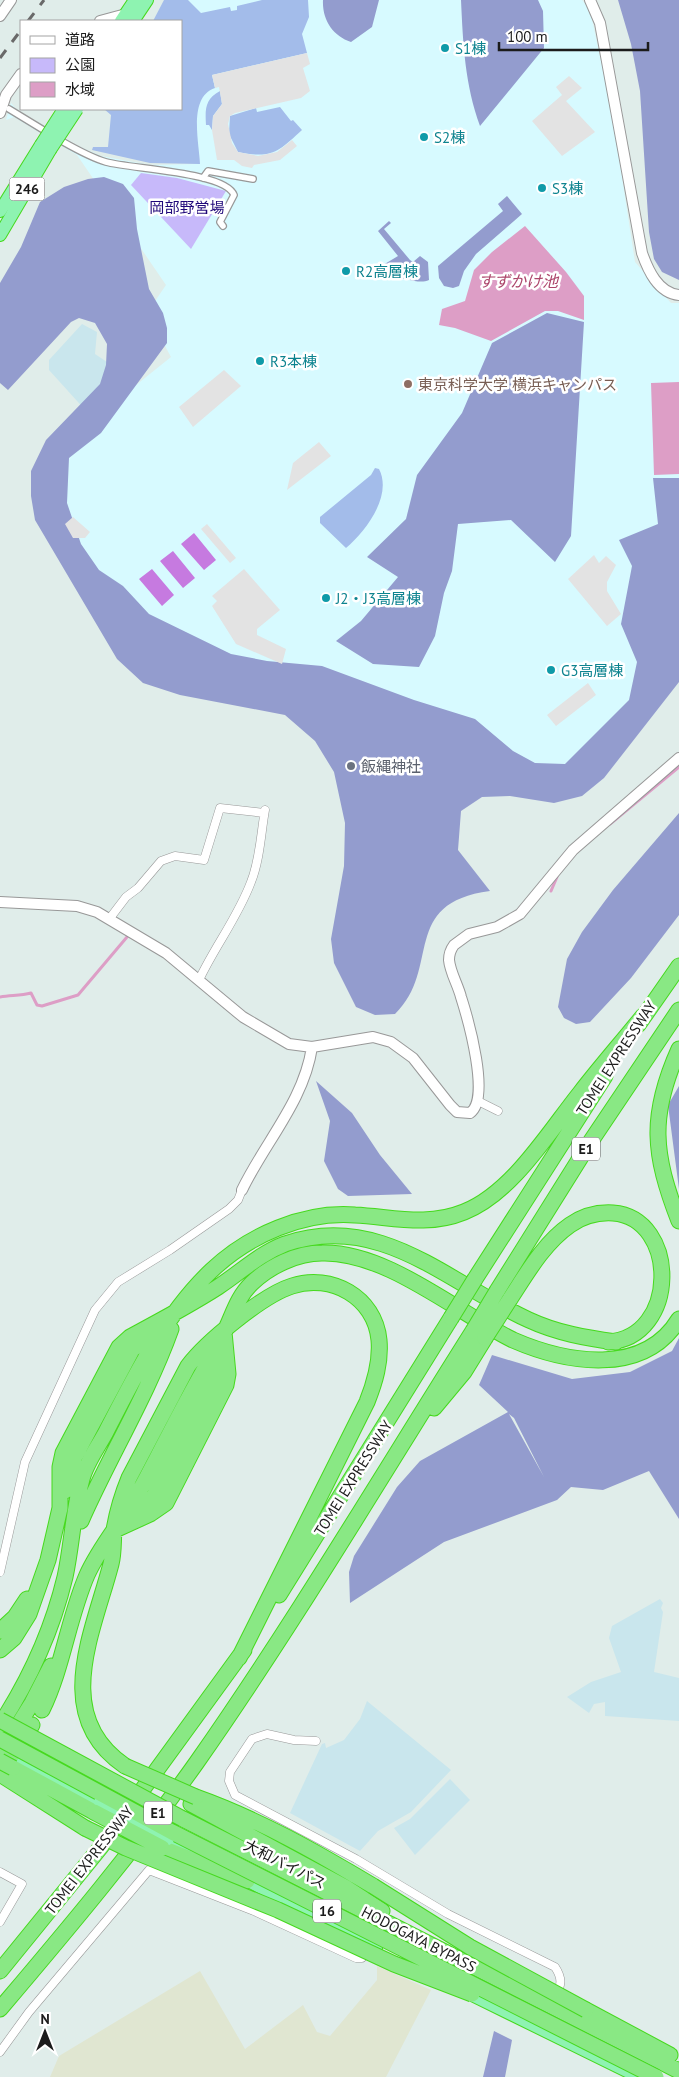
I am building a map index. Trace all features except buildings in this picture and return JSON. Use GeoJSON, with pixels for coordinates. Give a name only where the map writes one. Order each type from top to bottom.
{"type":"FeatureCollection","features":[{"type":"Feature","properties":{"kind":"highway"},"geometry":{"type":"LineString","coordinates":[[127,19],[134,0]]}},
{"type":"Feature","properties":{"kind":"highway"},"geometry":{"type":"LineString","coordinates":[[127,19],[147,0]]}},
{"type":"Feature","properties":{"kind":"highway","name":"246"},"geometry":{"type":"LineString","coordinates":[[0,235],[64,110]]}},
{"type":"Feature","properties":{"kind":"highway","name":"246"},"geometry":{"type":"LineString","coordinates":[[0,211],[46,147],[76,110]]}},
{"type":"Feature","properties":{"kind":"highway","name":"TOMEI EXPRESSWAY"},"geometry":{"type":"LineString","coordinates":[[0,1971],[100,1848],[239,1658],[475,1278],[644,1016],[679,966]]}},
{"type":"Feature","properties":{"kind":"highway","name":"TOMEI EXPRESSWAY"},"geometry":{"type":"LineString","coordinates":[[0,2009],[124,1859],[196,1763],[265,1662],[395,1455],[479,1334],[497,1291],[589,1144],[679,1010]]}},
{"type":"Feature","properties":{"kind":"highway"},"geometry":{"type":"LineString","coordinates":[[0,1650],[21,1629],[31,1608],[76,1475],[146,1356],[177,1312],[213,1269],[252,1242],[294,1223],[315,1217],[338,1214],[430,1221],[458,1214],[482,1203],[508,1182],[597,1071],[644,1016]]}},
{"type":"Feature","properties":{"kind":"highway"},"geometry":{"type":"LineString","coordinates":[[679,1049],[661,1096],[657,1134],[658,1155],[664,1181],[679,1221]]}},
{"type":"Feature","properties":{"kind":"highway"},"geometry":{"type":"LineString","coordinates":[[72,1542],[60,1467],[63,1453],[119,1347],[130,1337],[177,1312],[266,1253],[298,1240],[338,1236],[374,1240],[427,1262],[510,1311],[552,1330],[616,1342],[645,1331],[657,1321],[671,1298],[673,1268],[669,1251],[659,1235],[638,1218],[624,1214],[600,1213],[583,1217],[570,1225],[543,1251],[510,1299],[479,1334]]}},
{"type":"Feature","properties":{"kind":"highway"},"geometry":{"type":"LineString","coordinates":[[42,1710],[57,1676],[73,1617],[88,1574],[114,1530],[150,1514],[166,1503],[226,1385],[228,1374],[224,1332],[240,1297],[253,1283],[286,1261],[320,1253],[352,1256],[375,1263],[512,1340],[528,1347],[570,1358],[619,1359],[636,1355],[653,1347],[667,1336],[679,1319]]}},
{"type":"Feature","properties":{"kind":"highway"},"geometry":{"type":"LineString","coordinates":[[120,1772],[98,1741],[87,1717],[82,1692],[86,1655],[112,1561],[114,1530],[123,1492],[188,1366],[198,1353],[272,1296],[291,1286],[309,1282],[328,1283],[353,1294],[372,1315],[379,1340],[375,1380],[366,1402],[239,1658]]}},
{"type":"Feature","properties":{"kind":"highway"},"geometry":{"type":"LineString","coordinates":[[72,1542],[100,1477],[159,1362],[177,1312]]}},
{"type":"Feature","properties":{"kind":"highway"},"geometry":{"type":"LineString","coordinates":[[0,1725],[23,1688],[47,1636],[64,1578],[72,1542],[76,1475]]}},
{"type":"Feature","properties":{"kind":"highway"},"geometry":{"type":"LineString","coordinates":[[0,1631],[15,1617],[39,1582]]}},
{"type":"Feature","properties":{"kind":"highway"},"geometry":{"type":"LineString","coordinates":[[0,1754],[46,1677],[73,1617]]}},
{"type":"Feature","properties":{"kind":"highway"},"geometry":{"type":"LineString","coordinates":[[0,1714],[191,1805],[345,1887],[399,1922],[679,2062]]}},
{"type":"Feature","properties":{"kind":"highway","name":"HODOGAYA BYPASS"},"geometry":{"type":"LineString","coordinates":[[0,1720],[183,1819],[679,2070]]}},
{"type":"Feature","properties":{"kind":"highway"},"geometry":{"type":"LineString","coordinates":[[6,1768],[34,1729]]}},
{"type":"Feature","properties":{"kind":"highway","name":"HODOGAYA BYPASS"},"geometry":{"type":"LineString","coordinates":[[0,1739],[172,1832],[656,2077]]}},
{"type":"Feature","properties":{"kind":"highway"},"geometry":{"type":"LineString","coordinates":[[0,1747],[6,1768],[85,1828],[126,1848],[278,1910],[394,1964],[552,2025]]}},
{"type":"Feature","properties":{"kind":"highway"},"geometry":{"type":"LineString","coordinates":[[6,1768],[97,1807],[165,1843],[247,1881]]}},
{"type":"Feature","properties":{"kind":"highway"},"geometry":{"type":"LineString","coordinates":[[191,1805],[270,1828],[373,1886],[470,1947],[679,2062]]}},
{"type":"Feature","properties":{"kind":"highway","name":"16"},"geometry":{"type":"LineString","coordinates":[[247,1881],[371,1946],[639,2077]]}},
{"type":"Feature","properties":{"kind":"street"},"geometry":{"type":"LineString","coordinates":[[0,16],[11,0]]}},
{"type":"Feature","properties":{"kind":"street"},"geometry":{"type":"LineString","coordinates":[[590,0],[599,18],[642,253],[654,279],[663,288],[679,295]]}},
{"type":"Feature","properties":{"kind":"street"},"geometry":{"type":"LineString","coordinates":[[114,20],[127,19]]}},
{"type":"Feature","properties":{"kind":"street"},"geometry":{"type":"LineString","coordinates":[[20,76],[3,103],[87,155],[107,162],[203,178],[225,184],[232,191],[232,202],[220,222],[223,226]]}},
{"type":"Feature","properties":{"kind":"street"},"geometry":{"type":"LineString","coordinates":[[203,178],[208,171],[252,179]]}},
{"type":"Feature","properties":{"kind":"street"},"geometry":{"type":"LineString","coordinates":[[0,902],[77,906],[110,918],[166,953],[237,1012],[289,1044],[312,1047],[359,1038],[379,1037],[391,1042],[414,1058],[457,1112],[470,1113],[475,1109],[478,1101],[475,1052],[468,1019],[449,960],[454,945],[469,934],[497,927],[520,914],[573,850],[679,758]]}},
{"type":"Feature","properties":{"kind":"street"},"geometry":{"type":"LineString","coordinates":[[110,918],[126,897],[138,888],[162,861],[175,856],[204,860],[220,808],[265,811],[252,880],[238,912],[212,951],[198,980]]}},
{"type":"Feature","properties":{"kind":"street"},"geometry":{"type":"LineString","coordinates":[[0,1572],[25,1462],[95,1310],[118,1282],[170,1250],[229,1209],[238,1200],[253,1167],[304,1080],[312,1047]]}},
{"type":"Feature","properties":{"kind":"street"},"geometry":{"type":"LineString","coordinates":[[478,1101],[498,1111]]}},
{"type":"Feature","properties":{"kind":"street"},"geometry":{"type":"LineString","coordinates":[[316,1741],[294,1740],[267,1734],[258,1735],[248,1743],[230,1772],[231,1789],[235,1795],[356,1859],[448,1914],[555,1967],[561,1975],[561,1985],[554,2001]]}},
{"type":"Feature","properties":{"kind":"street"},"geometry":{"type":"LineString","coordinates":[[0,2052],[29,2012],[149,1870],[254,1911],[356,1958],[364,1956],[371,1946]]}},
{"type":"Feature","properties":{"kind":"street"},"geometry":{"type":"LineString","coordinates":[[0,1872],[22,1884],[0,1922]]}},
{"type":"Feature","properties":{"kind":"shaded area"},"geometry":{"type":"Polygon","coordinates":[[[164,0],[188,0],[201,13],[230,7],[231,11],[237,10],[237,6],[262,0],[308,0],[309,17],[302,34],[307,53],[212,75],[215,88],[207,93],[201,101],[198,110],[197,133],[200,164],[150,163],[92,150],[93,147],[108,147],[111,115],[105,110],[182,110],[182,20],[154,20],[164,0]]]}},
{"type":"Feature","properties":{"kind":"shaded area","name":"東京科学大学 横浜キャンパス"},"geometry":{"type":"Polygon","coordinates":[[[177,0],[582,0],[587,6],[592,19],[613,118],[635,262],[671,303],[679,303],[679,485],[638,706],[565,767],[540,766],[244,661],[73,579],[45,477],[105,410],[171,357],[147,313],[166,285],[77,155],[14,117],[6,120],[11,103],[17,110],[71,143],[101,156],[150,165],[196,164],[177,0]]]}},
{"type":"Feature","properties":{"kind":"shaded area"},"geometry":{"type":"Polygon","coordinates":[[[323,0],[379,0],[372,27],[351,42],[339,36],[330,26],[324,14],[323,0]]]}},
{"type":"Feature","properties":{"kind":"shaded area"},"geometry":{"type":"Polygon","coordinates":[[[461,0],[538,0],[543,11],[544,48],[480,126],[468,80],[461,0]]]}},
{"type":"Feature","properties":{"kind":"shaded area"},"geometry":{"type":"Polygon","coordinates":[[[618,0],[679,0],[679,280],[662,272],[654,259],[649,232],[640,91],[631,44],[618,0]]]}},
{"type":"Feature","properties":{"kind":"shaded area"},"geometry":{"type":"Polygon","coordinates":[[[307,53],[310,64],[303,68],[310,91],[301,98],[235,113],[230,116],[228,124],[232,143],[238,152],[258,156],[277,152],[292,140],[297,146],[280,160],[254,165],[252,168],[242,166],[234,160],[217,160],[212,130],[213,116],[222,104],[219,87],[215,88],[212,75],[307,53]]]}},
{"type":"Feature","properties":{"kind":"shaded area"},"geometry":{"type":"Polygon","coordinates":[[[569,76],[582,88],[566,101],[595,132],[562,156],[532,121],[562,95],[556,87],[569,76]]]}},
{"type":"Feature","properties":{"kind":"shaded area"},"geometry":{"type":"Polygon","coordinates":[[[220,91],[222,104],[213,116],[212,130],[209,125],[206,125],[206,109],[211,97],[220,91]]]}},
{"type":"Feature","properties":{"kind":"shaded area"},"geometry":{"type":"Polygon","coordinates":[[[280,107],[291,121],[293,120],[302,130],[287,144],[274,152],[259,155],[238,152],[229,134],[230,116],[256,108],[257,112],[280,107]]]}},
{"type":"Feature","properties":{"kind":"shaded area"},"geometry":{"type":"Polygon","coordinates":[[[104,177],[123,184],[134,198],[137,229],[149,289],[163,313],[167,328],[167,343],[101,433],[69,458],[67,503],[81,544],[99,570],[123,586],[149,614],[231,654],[267,661],[322,666],[414,700],[475,719],[513,751],[535,763],[565,764],[629,700],[637,662],[621,624],[632,566],[619,540],[658,524],[653,478],[679,478],[679,682],[604,778],[582,796],[554,803],[510,796],[482,797],[461,811],[458,850],[490,891],[462,898],[443,909],[432,923],[417,977],[409,996],[395,1014],[375,1015],[356,1007],[334,963],[331,939],[344,866],[345,823],[334,772],[315,741],[285,715],[180,695],[143,683],[117,659],[35,520],[31,496],[31,471],[46,440],[100,384],[106,365],[107,344],[95,323],[79,318],[71,322],[8,390],[0,383],[0,283],[21,247],[40,202],[64,187],[88,179],[104,177]]]}},
{"type":"Feature","properties":{"kind":"shaded area"},"geometry":{"type":"Polygon","coordinates":[[[507,196],[522,214],[476,254],[464,271],[459,286],[453,288],[444,286],[439,278],[438,266],[503,211],[498,204],[507,196]]]}},
{"type":"Feature","properties":{"kind":"shaded area"},"geometry":{"type":"Polygon","coordinates":[[[389,221],[391,223],[384,229],[410,260],[413,262],[420,256],[428,262],[429,280],[420,282],[391,278],[388,274],[394,268],[392,265],[384,267],[383,265],[398,256],[378,231],[389,221]]]}},
{"type":"Feature","properties":{"kind":"shaded area"},"geometry":{"type":"Polygon","coordinates":[[[547,313],[584,322],[571,536],[555,562],[511,520],[458,524],[452,571],[444,593],[435,636],[419,667],[373,664],[336,641],[361,621],[398,577],[367,557],[406,519],[417,475],[462,413],[492,343],[547,313]]]}},
{"type":"Feature","properties":{"kind":"shaded area"},"geometry":{"type":"Polygon","coordinates":[[[82,324],[97,332],[95,354],[119,370],[87,412],[49,370],[49,360],[82,324]]]}},
{"type":"Feature","properties":{"kind":"shaded area"},"geometry":{"type":"Polygon","coordinates":[[[224,370],[241,386],[193,427],[179,407],[224,370]]]}},
{"type":"Feature","properties":{"kind":"shaded area"},"geometry":{"type":"Polygon","coordinates":[[[319,442],[331,456],[287,490],[293,463],[319,442]]]}},
{"type":"Feature","properties":{"kind":"shaded area"},"geometry":{"type":"Polygon","coordinates":[[[375,468],[379,469],[382,479],[380,502],[361,533],[346,548],[320,523],[320,517],[371,475],[375,468]]]}},
{"type":"Feature","properties":{"kind":"shaded area"},"geometry":{"type":"Polygon","coordinates":[[[73,517],[90,532],[85,538],[73,538],[65,524],[73,517]]]}},
{"type":"Feature","properties":{"kind":"shaded area"},"geometry":{"type":"Polygon","coordinates":[[[207,524],[236,558],[230,563],[201,529],[207,524]]]}},
{"type":"Feature","properties":{"kind":"shaded area"},"geometry":{"type":"Polygon","coordinates":[[[194,533],[216,560],[204,570],[181,544],[194,533]]]}},
{"type":"Feature","properties":{"kind":"shaded area"},"geometry":{"type":"Polygon","coordinates":[[[173,551],[195,578],[183,588],[160,561],[173,551]]]}},
{"type":"Feature","properties":{"kind":"shaded area"},"geometry":{"type":"Polygon","coordinates":[[[594,555],[599,563],[606,556],[616,565],[607,582],[607,591],[621,614],[607,626],[568,579],[594,555]]]}},
{"type":"Feature","properties":{"kind":"shaded area"},"geometry":{"type":"Polygon","coordinates":[[[152,569],[174,595],[162,606],[139,579],[152,569]]]}},
{"type":"Feature","properties":{"kind":"shaded area"},"geometry":{"type":"Polygon","coordinates":[[[244,569],[280,610],[257,629],[257,635],[286,649],[282,664],[236,644],[212,606],[217,601],[212,596],[244,569]]]}},
{"type":"Feature","properties":{"kind":"shaded area"},"geometry":{"type":"Polygon","coordinates":[[[588,683],[596,695],[556,726],[547,715],[588,683]]]}},
{"type":"Feature","properties":{"kind":"shaded area"},"geometry":{"type":"Polygon","coordinates":[[[679,813],[679,915],[631,978],[590,1022],[576,1024],[564,1018],[558,1007],[567,959],[582,932],[613,890],[679,813]]]}},
{"type":"Feature","properties":{"kind":"shaded area"},"geometry":{"type":"Polygon","coordinates":[[[316,1081],[352,1113],[380,1155],[412,1194],[348,1196],[338,1189],[324,1161],[330,1121],[316,1081]]]}},
{"type":"Feature","properties":{"kind":"shaded area"},"geometry":{"type":"Polygon","coordinates":[[[679,1086],[679,1189],[668,1105],[679,1086]]]}},
{"type":"Feature","properties":{"kind":"shaded area"},"geometry":{"type":"Polygon","coordinates":[[[679,1338],[679,1519],[649,1471],[603,1490],[571,1487],[557,1500],[444,1542],[350,1603],[349,1572],[354,1556],[397,1487],[420,1461],[508,1412],[479,1385],[492,1355],[572,1379],[630,1372],[672,1351],[679,1338]],[[509,1414],[544,1477],[514,1418],[509,1414]]]}},
{"type":"Feature","properties":{"kind":"shaded area"},"geometry":{"type":"Polygon","coordinates":[[[660,1599],[663,1603],[661,1608],[663,1612],[654,1672],[679,1678],[679,1721],[605,1716],[605,1702],[594,1704],[589,1713],[567,1697],[591,1682],[621,1672],[609,1638],[612,1626],[660,1599]]]}},
{"type":"Feature","properties":{"kind":"shaded area"},"geometry":{"type":"Polygon","coordinates":[[[367,1701],[451,1770],[411,1812],[378,1831],[360,1851],[290,1813],[322,1744],[325,1743],[326,1748],[344,1740],[360,1719],[367,1701]]]}},
{"type":"Feature","properties":{"kind":"shaded area"},"geometry":{"type":"Polygon","coordinates":[[[450,1779],[470,1800],[415,1855],[394,1828],[410,1819],[450,1779]]]}},
{"type":"Feature","properties":{"kind":"shaded area"},"geometry":{"type":"Polygon","coordinates":[[[377,1966],[431,1990],[386,2077],[50,2077],[59,2056],[200,1971],[245,2049],[303,2005],[317,2032],[330,2036],[377,1980],[377,1966]]]}},
{"type":"Feature","properties":{"kind":"shaded area"},"geometry":{"type":"Polygon","coordinates":[[[494,2031],[512,2040],[505,2077],[483,2077],[494,2031]]]}},
{"type":"Feature","properties":{"kind":"green space","name":"岡部野営場"},"geometry":{"type":"Polygon","coordinates":[[[141,173],[177,178],[226,191],[191,249],[131,185],[141,173]]]}},
{"type":"Feature","properties":{"kind":"water","name":"すずかけ池"},"geometry":{"type":"Polygon","coordinates":[[[525,226],[566,272],[584,296],[584,320],[558,311],[545,311],[491,341],[455,328],[439,325],[442,309],[465,301],[474,270],[492,252],[525,226]]]}},
{"type":"Feature","properties":{"kind":"water"},"geometry":{"type":"Polygon","coordinates":[[[679,382],[679,474],[654,475],[651,383],[679,382]]]}},
{"type":"Feature","properties":{"kind":"waterway"},"geometry":{"type":"LineString","coordinates":[[610,824],[679,767]]}},
{"type":"Feature","properties":{"kind":"waterway"},"geometry":{"type":"LineString","coordinates":[[551,891],[557,877]]}},
{"type":"Feature","properties":{"kind":"waterway"},"geometry":{"type":"LineString","coordinates":[[0,997],[31,993],[37,1005],[42,1006],[78,995],[127,937]]}},
{"type":"Feature","properties":{"kind":"railway"},"geometry":{"type":"LineString","coordinates":[[29,20],[44,0]]}},
{"type":"Feature","properties":{"kind":"railway"},"geometry":{"type":"LineString","coordinates":[[0,58],[20,31]]}},
{"type":"Feature","properties":{"kind":"place","name":"S1棟"},"geometry":{"type":"Point","coordinates":[445,48]}},
{"type":"Feature","properties":{"kind":"place","name":"S2棟"},"geometry":{"type":"Point","coordinates":[424,137]}},
{"type":"Feature","properties":{"kind":"place","name":"S3棟"},"geometry":{"type":"Point","coordinates":[542,188]}},
{"type":"Feature","properties":{"kind":"place","name":"R2高層棟"},"geometry":{"type":"Point","coordinates":[346,271]}},
{"type":"Feature","properties":{"kind":"place","name":"R3本棟"},"geometry":{"type":"Point","coordinates":[260,361]}},
{"type":"Feature","properties":{"kind":"place","name":"東京科学大学 横浜キャンパス"},"geometry":{"type":"Point","coordinates":[408,384]}},
{"type":"Feature","properties":{"kind":"place","name":"J2・J3高層棟"},"geometry":{"type":"Point","coordinates":[326,598]}},
{"type":"Feature","properties":{"kind":"place","name":"G3高層棟"},"geometry":{"type":"Point","coordinates":[551,670]}},
{"type":"Feature","properties":{"kind":"place","name":"飯縄神社"},"geometry":{"type":"Point","coordinates":[351,766]}}]}
